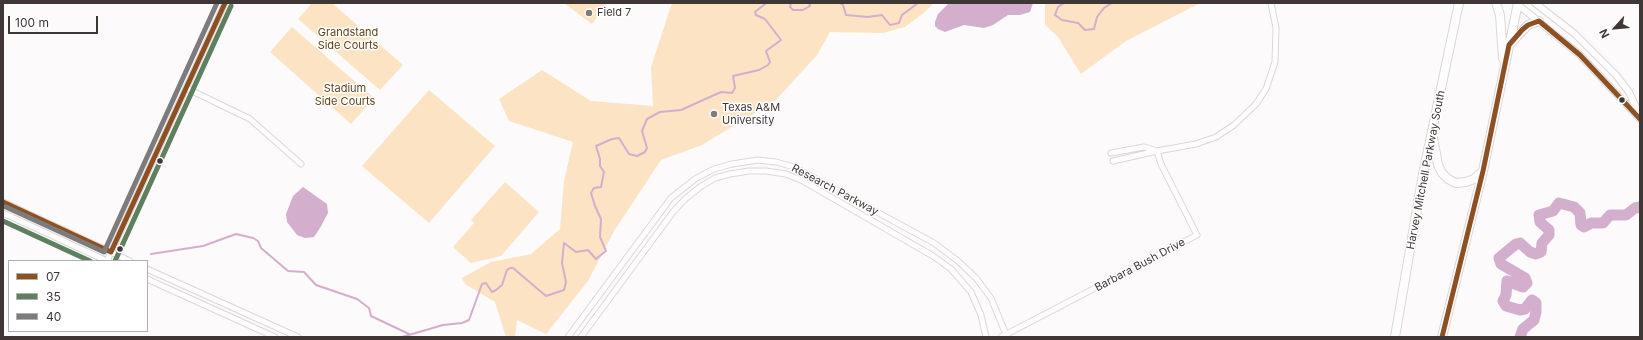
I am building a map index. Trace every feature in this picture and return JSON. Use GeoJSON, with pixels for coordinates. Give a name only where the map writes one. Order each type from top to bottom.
{"type":"FeatureCollection","features":[{"type":"Feature","properties":{"kind":"highway","name":"Harvey Mitchell Parkway South"},"geometry":{"type":"LineString","coordinates":[[1395,337],[1423,174],[1460,3]]}},
{"type":"Feature","properties":{"kind":"highway"},"geometry":{"type":"LineString","coordinates":[[1496,3],[1500,15],[1504,69]]}},
{"type":"Feature","properties":{"kind":"highway"},"geometry":{"type":"LineString","coordinates":[[1442,337],[1483,171],[1517,3]]}},
{"type":"Feature","properties":{"kind":"highway"},"geometry":{"type":"LineString","coordinates":[[1509,45],[1528,25],[1539,21]]}},
{"type":"Feature","properties":{"kind":"highway"},"geometry":{"type":"LineString","coordinates":[[1432,134],[1438,165],[1442,173],[1448,179],[1456,183],[1466,182],[1474,179],[1483,171]]}},
{"type":"Feature","properties":{"kind":"street"},"geometry":{"type":"LineString","coordinates":[[107,260],[225,3]]}},
{"type":"Feature","properties":{"kind":"street"},"geometry":{"type":"LineString","coordinates":[[1113,161],[1196,144],[1216,136],[1237,123],[1256,104],[1266,89],[1275,62],[1276,28],[1270,3]]}},
{"type":"Feature","properties":{"kind":"street"},"geometry":{"type":"LineString","coordinates":[[1517,3],[1580,55],[1640,118]]}},
{"type":"Feature","properties":{"kind":"street"},"geometry":{"type":"LineString","coordinates":[[1535,3],[1575,34],[1616,75],[1629,92],[1640,118]]}},
{"type":"Feature","properties":{"kind":"street"},"geometry":{"type":"LineString","coordinates":[[186,88],[250,119],[301,164]]}},
{"type":"Feature","properties":{"kind":"street"},"geometry":{"type":"LineString","coordinates":[[1111,153],[1144,147],[1157,151]]}},
{"type":"Feature","properties":{"kind":"street","name":"Barbara Bush Drive"},"geometry":{"type":"LineString","coordinates":[[1001,337],[1007,336],[1197,235],[1161,164],[1157,151]]}},
{"type":"Feature","properties":{"kind":"street","name":"Research Parkway"},"geometry":{"type":"LineString","coordinates":[[568,337],[671,198],[696,178],[714,169],[732,164],[758,160],[776,162],[794,167],[934,243],[958,261],[976,278],[991,298],[1007,336]]}},
{"type":"Feature","properties":{"kind":"street","name":"Research Parkway"},"geometry":{"type":"LineString","coordinates":[[581,337],[677,207],[695,191],[715,178],[736,173],[766,171],[786,174],[804,181],[933,256],[951,269],[971,292],[981,315],[986,337]]}},
{"type":"Feature","properties":{"kind":"street"},"geometry":{"type":"LineString","coordinates":[[833,198],[838,191]]}},
{"type":"Feature","properties":{"kind":"street"},"geometry":{"type":"LineString","coordinates":[[3,202],[128,260]]}},
{"type":"Feature","properties":{"kind":"street"},"geometry":{"type":"LineString","coordinates":[[3,213],[105,260]]}},
{"type":"Feature","properties":{"kind":"street"},"geometry":{"type":"LineString","coordinates":[[148,269],[298,337]]}},
{"type":"Feature","properties":{"kind":"street"},"geometry":{"type":"LineString","coordinates":[[148,279],[275,337]]}},
{"type":"Feature","properties":{"kind":"street"},"geometry":{"type":"LineString","coordinates":[[607,284],[615,290]]}},
{"type":"Feature","properties":{"kind":"street"},"geometry":{"type":"LineString","coordinates":[[224,315],[228,305]]}},
{"type":"Feature","properties":{"kind":"green space","name":"Grandstand Side Courts"},"geometry":{"type":"Polygon","coordinates":[[[312,3],[332,3],[403,65],[380,90],[298,19],[312,3]]]}},
{"type":"Feature","properties":{"kind":"green space","name":"Field 7"},"geometry":{"type":"Polygon","coordinates":[[[564,3],[607,3],[592,24],[564,3]]]}},
{"type":"Feature","properties":{"kind":"green space"},"geometry":{"type":"Polygon","coordinates":[[[672,3],[934,3],[905,27],[883,33],[830,32],[817,55],[776,100],[702,145],[661,160],[614,231],[588,281],[546,334],[517,320],[515,337],[506,337],[495,302],[465,284],[462,278],[491,262],[531,254],[560,229],[564,181],[573,142],[509,121],[499,99],[542,70],[591,101],[653,106],[651,67],[672,3]]]}},
{"type":"Feature","properties":{"kind":"green space"},"geometry":{"type":"Polygon","coordinates":[[[1045,3],[1200,3],[1126,41],[1081,74],[1058,37],[1045,25],[1045,3]]]}},
{"type":"Feature","properties":{"kind":"green space","name":"Stadium Side Courts"},"geometry":{"type":"Polygon","coordinates":[[[292,27],[374,98],[351,124],[270,52],[292,27]]]}},
{"type":"Feature","properties":{"kind":"green space"},"geometry":{"type":"Polygon","coordinates":[[[429,90],[495,146],[429,223],[362,166],[429,90]]]}},
{"type":"Feature","properties":{"kind":"green space"},"geometry":{"type":"Polygon","coordinates":[[[505,182],[539,212],[501,256],[471,263],[453,247],[474,223],[471,220],[505,182]]]}},
{"type":"Feature","properties":{"kind":"shaded area"},"geometry":{"type":"Polygon","coordinates":[[[949,3],[1033,3],[1030,12],[1020,15],[1008,15],[993,25],[984,28],[964,25],[945,32],[935,26],[935,22],[938,14],[949,3]]]}},
{"type":"Feature","properties":{"kind":"shaded area"},"geometry":{"type":"Polygon","coordinates":[[[303,187],[327,204],[328,213],[314,237],[305,238],[297,235],[287,222],[286,214],[293,196],[303,187]]]}},
{"type":"Feature","properties":{"kind":"waterway"},"geometry":{"type":"LineString","coordinates":[[402,337],[443,325],[462,323],[469,320],[482,284],[486,283],[492,292],[496,290],[502,285],[507,270],[510,268],[513,268],[546,296],[564,290],[566,282],[562,263],[564,243],[576,252],[588,250],[596,259],[606,251],[600,237],[601,219],[591,193],[594,188],[601,187],[604,172],[600,166],[600,159],[596,146],[612,139],[619,138],[629,154],[637,156],[645,152],[647,148],[642,131],[647,119],[660,112],[681,110],[721,92],[732,93],[735,88],[733,76],[759,70],[768,65],[770,62],[766,51],[781,40],[765,19],[756,15],[755,12],[765,4],[764,3]]}},
{"type":"Feature","properties":{"kind":"waterway"},"geometry":{"type":"LineString","coordinates":[[791,3],[790,7],[793,10],[803,10],[810,6],[809,3]]}},
{"type":"Feature","properties":{"kind":"waterway"},"geometry":{"type":"LineString","coordinates":[[840,3],[843,5],[846,15],[868,17],[882,15],[890,25],[899,23],[902,15],[918,3]]}},
{"type":"Feature","properties":{"kind":"waterway"},"geometry":{"type":"LineString","coordinates":[[1064,3],[1058,7],[1055,15],[1062,20],[1078,23],[1085,30],[1094,29],[1097,17],[1104,8],[1112,3]]}},
{"type":"Feature","properties":{"kind":"waterway"},"geometry":{"type":"LineString","coordinates":[[1520,337],[1523,329],[1534,320],[1536,303],[1532,300],[1525,309],[1520,310],[1506,306],[1503,301],[1506,295],[1507,281],[1523,287],[1527,283],[1525,278],[1501,264],[1499,258],[1516,244],[1520,243],[1530,252],[1536,254],[1541,252],[1542,243],[1549,235],[1549,230],[1540,222],[1539,215],[1553,211],[1559,203],[1574,207],[1580,213],[1581,225],[1584,227],[1591,223],[1603,223],[1610,215],[1626,215],[1635,208],[1640,207]]}},
{"type":"Feature","properties":{"kind":"waterway"},"geometry":{"type":"LineString","coordinates":[[151,254],[203,246],[236,234],[253,238],[258,241],[261,248],[288,271],[304,272],[316,285],[357,299],[369,308],[371,316],[409,334]]}},
{"type":"Feature","properties":{"kind":"transit line","name":"40"},"geometry":{"type":"LineString","coordinates":[[6,207],[104,252],[217,3]]}},
{"type":"Feature","properties":{"kind":"transit line","name":"07"},"geometry":{"type":"LineString","coordinates":[[3,202],[111,252],[225,3]]}},
{"type":"Feature","properties":{"kind":"transit line","name":"35"},"geometry":{"type":"LineString","coordinates":[[115,260],[231,6]]}},
{"type":"Feature","properties":{"kind":"transit line","name":"07"},"geometry":{"type":"LineString","coordinates":[[1442,337],[1483,171],[1509,45],[1522,30],[1528,25],[1539,21],[1580,55],[1640,119]]}},
{"type":"Feature","properties":{"kind":"transit line","name":"35"},"geometry":{"type":"LineString","coordinates":[[3,221],[88,260]]}},
{"type":"Feature","properties":{"kind":"place","name":"Field 7"},"geometry":{"type":"Point","coordinates":[589,13]}},
{"type":"Feature","properties":{"kind":"place","name":"Texas A&M University"},"geometry":{"type":"Point","coordinates":[714,114]}}]}
